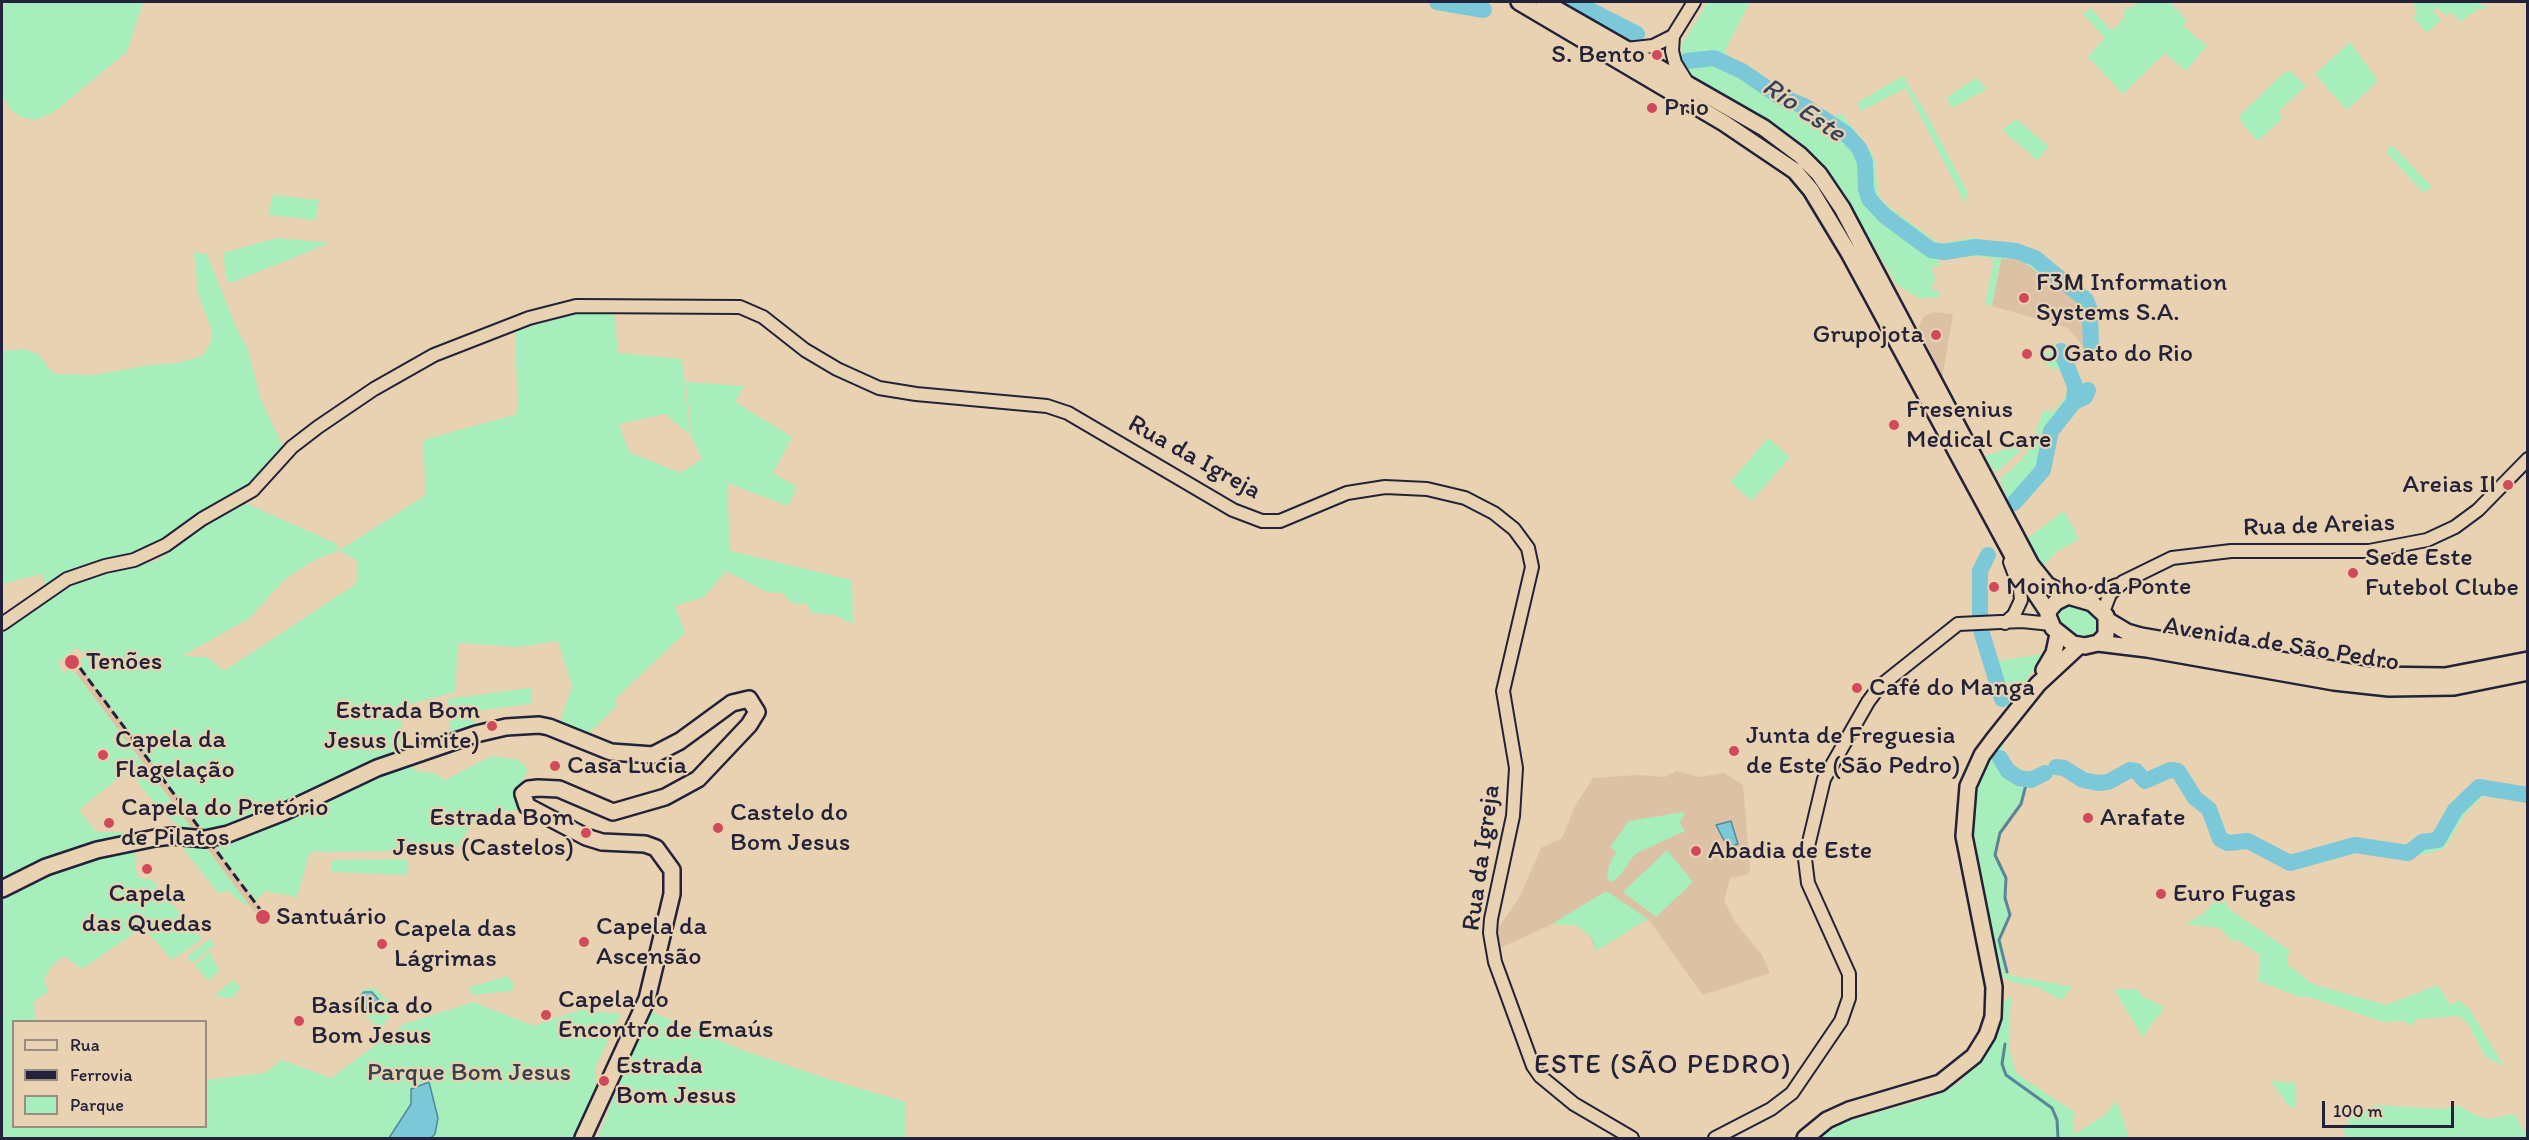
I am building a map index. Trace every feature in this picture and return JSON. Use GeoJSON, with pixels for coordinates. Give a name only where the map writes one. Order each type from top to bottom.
{"type":"FeatureCollection","features":[{"type":"Feature","properties":{"kind":"main road"},"geometry":{"type":"LineString","coordinates":[[1519,2],[1724,123],[1795,171],[1811,190],[1849,253],[2022,573],[2052,624],[2079,646],[2054,660],[1982,755],[1968,786],[1964,836],[1994,987],[1993,1017],[1987,1035],[1974,1056],[1940,1083],[1849,1110],[1827,1120],[1805,1138]]}},
{"type":"Feature","properties":{"kind":"main road","name":"Avenida de São Pedro"},"geometry":{"type":"LineString","coordinates":[[1544,2],[1782,139],[1819,174],[1842,208],[2031,565],[2047,585],[2075,597],[2121,629],[2141,636],[2367,675],[2445,676],[2528,660]]}},
{"type":"Feature","properties":{"kind":"main road"},"geometry":{"type":"LineString","coordinates":[[2054,660],[2052,624],[2056,602],[2075,597]]}},
{"type":"Feature","properties":{"kind":"main road"},"geometry":{"type":"LineString","coordinates":[[2098,643],[2106,634],[2105,616]]}},
{"type":"Feature","properties":{"kind":"main road","name":"Avenida de São Pedro"},"geometry":{"type":"LineString","coordinates":[[2079,646],[2098,643],[2139,648],[2323,681],[2380,688],[2454,687],[2528,672]]}},
{"type":"Feature","properties":{"kind":"main road"},"geometry":{"type":"LineString","coordinates":[[2,889],[46,867],[97,850],[164,837],[205,839],[228,834],[292,808],[377,768],[476,734],[506,727],[539,725],[611,752],[653,755],[680,741],[732,703],[749,699],[757,712],[749,725],[698,779],[665,797],[613,812],[560,789],[529,789],[523,794],[527,806],[586,837],[602,842],[645,844],[656,848],[672,870],[672,894],[646,999],[583,1138]]}},
{"type":"Feature","properties":{"kind":"street"},"geometry":{"type":"LineString","coordinates":[[1626,49],[1653,46],[1673,36],[1694,2]]}},
{"type":"Feature","properties":{"kind":"street"},"geometry":{"type":"LineString","coordinates":[[1673,36],[1675,63],[1689,85]]}},
{"type":"Feature","properties":{"kind":"street","name":"Rua da Igreja"},"geometry":{"type":"LineString","coordinates":[[2,624],[67,579],[105,566],[134,560],[166,545],[202,519],[253,490],[292,447],[374,389],[457,344],[529,318],[576,306],[740,307],[763,317],[805,350],[837,369],[879,387],[916,394],[1047,406],[1068,413],[1233,510],[1262,521],[1280,521],[1347,493],[1385,487],[1427,489],[1465,498],[1494,513],[1514,529],[1527,548],[1532,567],[1503,691],[1516,768],[1508,842],[1493,904],[1490,933],[1495,962],[1533,1066],[1548,1085],[1574,1104],[1632,1138]]}},
{"type":"Feature","properties":{"kind":"street","name":"Rua de Areias"},"geometry":{"type":"LineString","coordinates":[[2075,597],[2123,582],[2159,563],[2180,557],[2231,551],[2369,551],[2427,540],[2455,527],[2478,510],[2528,459]]}},
{"type":"Feature","properties":{"kind":"street"},"geometry":{"type":"LineString","coordinates":[[1997,527],[2021,594],[2018,610],[2005,623]]}},
{"type":"Feature","properties":{"kind":"street","name":"Rua de Areias"},"geometry":{"type":"LineString","coordinates":[[2105,616],[2110,594],[2123,582]]}},
{"type":"Feature","properties":{"kind":"street"},"geometry":{"type":"LineString","coordinates":[[1714,1138],[1771,1109],[1792,1093],[1841,1021],[1849,998],[1849,974],[1812,892],[1805,871],[1806,848],[1824,779],[1879,687],[1958,624],[2022,621],[2052,624]]}},
{"type":"Feature","properties":{"kind":"shaded area"},"geometry":{"type":"Polygon","coordinates":[[[2009,258],[2027,263],[2081,303],[2085,318],[2085,349],[2068,328],[1992,306],[2001,259],[2009,258]]]}},
{"type":"Feature","properties":{"kind":"shaded area"},"geometry":{"type":"Polygon","coordinates":[[[1933,312],[1953,314],[1942,379],[1919,327],[1923,317],[1933,312]]]}},
{"type":"Feature","properties":{"kind":"shaded area"},"geometry":{"type":"Polygon","coordinates":[[[81,667],[271,920],[264,925],[75,672],[81,667]]]}},
{"type":"Feature","properties":{"kind":"shaded area"},"geometry":{"type":"Polygon","coordinates":[[[1676,771],[1700,777],[1724,773],[1743,785],[1750,869],[1749,874],[1730,878],[1724,901],[1736,923],[1762,955],[1770,973],[1703,995],[1648,919],[1596,951],[1588,933],[1576,925],[1565,923],[1552,924],[1498,949],[1496,931],[1519,898],[1541,848],[1562,838],[1575,806],[1593,778],[1638,775],[1665,777],[1676,771]]]}},
{"type":"Feature","properties":{"kind":"green space"},"geometry":{"type":"Polygon","coordinates":[[[2,2],[143,2],[127,52],[54,112],[35,120],[21,117],[12,111],[2,95],[2,2]]]}},
{"type":"Feature","properties":{"kind":"green space"},"geometry":{"type":"Polygon","coordinates":[[[1708,2],[1750,2],[1725,50],[1729,61],[1735,65],[1733,69],[1754,80],[1775,96],[1808,110],[1848,138],[1856,148],[1864,168],[1864,196],[1877,213],[1931,252],[1977,248],[2025,257],[2032,261],[2077,295],[2087,307],[2088,351],[2085,349],[2085,318],[2081,303],[2019,259],[2001,259],[1992,306],[1985,304],[1994,259],[1979,256],[1938,259],[1940,267],[1931,266],[1936,282],[1931,284],[1933,291],[1938,290],[1940,297],[1919,298],[1897,285],[1844,195],[1820,164],[1783,131],[1692,75],[1685,68],[1681,60],[1682,44],[1708,2]]]}},
{"type":"Feature","properties":{"kind":"green space"},"geometry":{"type":"Polygon","coordinates":[[[2134,2],[2170,2],[2187,21],[2183,26],[2207,46],[2186,71],[2165,53],[2123,94],[2088,57],[2105,38],[2083,14],[2090,8],[2112,31],[2123,19],[2126,7],[2134,8],[2134,2]]]}},
{"type":"Feature","properties":{"kind":"green space"},"geometry":{"type":"Polygon","coordinates":[[[2413,2],[2475,2],[2488,7],[2476,10],[2460,22],[2452,12],[2445,15],[2437,7],[2433,12],[2441,20],[2427,33],[2413,17],[2417,14],[2413,2]]]}},
{"type":"Feature","properties":{"kind":"green space"},"geometry":{"type":"Polygon","coordinates":[[[2350,42],[2378,81],[2347,110],[2315,74],[2350,42]]]}},
{"type":"Feature","properties":{"kind":"green space"},"geometry":{"type":"Polygon","coordinates":[[[2290,71],[2306,86],[2278,112],[2283,118],[2258,141],[2241,122],[2239,116],[2285,72],[2290,71]]]}},
{"type":"Feature","properties":{"kind":"green space"},"geometry":{"type":"Polygon","coordinates":[[[1903,76],[1927,115],[1968,193],[1965,203],[1906,88],[1861,111],[1857,103],[1903,76]]]}},
{"type":"Feature","properties":{"kind":"green space"},"geometry":{"type":"Polygon","coordinates":[[[1976,78],[1987,89],[1952,108],[1946,98],[1976,78]]]}},
{"type":"Feature","properties":{"kind":"green space"},"geometry":{"type":"Polygon","coordinates":[[[1841,113],[1871,151],[1875,162],[1878,194],[1884,203],[1939,244],[1973,238],[1988,241],[1987,246],[1970,245],[1942,250],[1932,248],[1881,209],[1871,197],[1867,160],[1860,147],[1832,119],[1841,113]]]}},
{"type":"Feature","properties":{"kind":"green space"},"geometry":{"type":"Polygon","coordinates":[[[2017,119],[2049,147],[2037,160],[2002,130],[2017,119]]]}},
{"type":"Feature","properties":{"kind":"green space"},"geometry":{"type":"Polygon","coordinates":[[[2392,145],[2432,187],[2424,193],[2386,152],[2392,145]]]}},
{"type":"Feature","properties":{"kind":"green space"},"geometry":{"type":"Polygon","coordinates":[[[272,195],[319,200],[316,220],[269,215],[272,195]]]}},
{"type":"Feature","properties":{"kind":"green space"},"geometry":{"type":"Polygon","coordinates":[[[277,238],[330,243],[231,283],[227,282],[223,253],[277,238]]]}},
{"type":"Feature","properties":{"kind":"green space"},"geometry":{"type":"Polygon","coordinates":[[[194,252],[207,254],[236,327],[248,350],[261,400],[285,450],[246,490],[155,548],[47,587],[41,574],[2,584],[2,351],[25,349],[38,354],[54,374],[94,375],[150,365],[177,363],[203,356],[210,344],[212,331],[198,293],[194,252]]]}},
{"type":"Feature","properties":{"kind":"green space","name":"Parque Bom Jesus"},"geometry":{"type":"Polygon","coordinates":[[[587,310],[614,312],[618,353],[682,359],[690,435],[665,414],[619,424],[629,452],[681,473],[702,459],[692,438],[686,382],[744,386],[735,402],[792,437],[773,473],[797,487],[788,506],[727,483],[730,551],[852,580],[853,624],[834,615],[812,613],[807,604],[792,603],[782,593],[767,592],[726,571],[704,597],[675,606],[685,633],[615,699],[617,706],[588,734],[560,722],[572,686],[558,641],[518,647],[458,643],[455,692],[403,706],[400,753],[416,771],[434,773],[445,780],[492,756],[519,760],[528,770],[516,793],[520,806],[516,810],[488,814],[470,826],[456,849],[443,854],[424,851],[310,852],[297,897],[265,891],[256,901],[81,667],[83,665],[80,660],[85,657],[78,647],[57,663],[64,673],[69,669],[72,673],[75,672],[249,905],[242,903],[228,891],[218,893],[182,847],[189,832],[163,814],[128,770],[79,810],[96,832],[123,832],[129,835],[136,852],[135,868],[139,878],[152,880],[202,939],[172,960],[143,927],[82,969],[64,956],[52,966],[44,979],[48,992],[34,1001],[35,1020],[12,1020],[12,1128],[207,1128],[207,1080],[265,1073],[282,1060],[331,1078],[404,1024],[474,1002],[533,1026],[580,1010],[621,1014],[596,1066],[596,1094],[577,1138],[2,1138],[2,628],[82,580],[128,566],[157,561],[191,533],[245,503],[335,543],[340,550],[426,495],[423,440],[518,414],[515,331],[587,310]],[[340,550],[314,560],[284,580],[250,618],[182,656],[207,657],[224,671],[356,584],[358,562],[340,550]]]}},
{"type":"Feature","properties":{"kind":"green space"},"geometry":{"type":"Polygon","coordinates":[[[2055,349],[2066,354],[2086,387],[2088,403],[2080,405],[2054,434],[2049,460],[2051,467],[2045,478],[2019,501],[2012,512],[2000,479],[2021,461],[2028,450],[2044,410],[2054,412],[2071,389],[2067,373],[2046,365],[2043,354],[2055,349]]]}},
{"type":"Feature","properties":{"kind":"green space"},"geometry":{"type":"Polygon","coordinates":[[[1768,438],[1790,457],[1752,501],[1730,482],[1768,438]]]}},
{"type":"Feature","properties":{"kind":"green space"},"geometry":{"type":"Polygon","coordinates":[[[2019,439],[2026,440],[2021,450],[1996,473],[1984,456],[2018,446],[2019,439]]]}},
{"type":"Feature","properties":{"kind":"green space"},"geometry":{"type":"Polygon","coordinates":[[[2064,511],[2079,539],[2056,552],[2044,566],[2026,539],[2064,511]]]}},
{"type":"Feature","properties":{"kind":"green space"},"geometry":{"type":"Polygon","coordinates":[[[2066,606],[2075,606],[2091,614],[2099,626],[2098,633],[2084,638],[2065,629],[2058,614],[2066,606]]]}},
{"type":"Feature","properties":{"kind":"green space"},"geometry":{"type":"Polygon","coordinates":[[[1983,630],[1986,630],[1999,661],[2047,653],[2006,706],[1983,630]]]}},
{"type":"Feature","properties":{"kind":"green space"},"geometry":{"type":"Polygon","coordinates":[[[531,688],[531,704],[475,711],[475,726],[451,734],[447,699],[531,688]]]}},
{"type":"Feature","properties":{"kind":"green space"},"geometry":{"type":"Polygon","coordinates":[[[2004,742],[2003,756],[1998,758],[2000,764],[2012,777],[2025,782],[2020,802],[1999,831],[1994,854],[2004,878],[2003,897],[2008,914],[1998,939],[2005,972],[2009,975],[2073,987],[2061,1000],[2040,988],[2008,981],[2000,973],[1973,828],[1976,792],[1983,773],[1998,746],[2004,742]]]}},
{"type":"Feature","properties":{"kind":"green space"},"geometry":{"type":"Polygon","coordinates":[[[2481,788],[2489,790],[2465,814],[2444,849],[2422,855],[2418,850],[2425,845],[2438,845],[2457,811],[2481,788]]]}},
{"type":"Feature","properties":{"kind":"green space"},"geometry":{"type":"Polygon","coordinates":[[[1683,812],[1685,815],[1679,822],[1685,831],[1635,854],[1621,874],[1612,882],[1607,880],[1609,865],[1616,852],[1610,847],[1629,821],[1683,812]]]}},
{"type":"Feature","properties":{"kind":"green space"},"geometry":{"type":"Polygon","coordinates":[[[1667,850],[1693,882],[1656,917],[1623,892],[1667,850]]]}},
{"type":"Feature","properties":{"kind":"green space"},"geometry":{"type":"Polygon","coordinates":[[[408,859],[407,875],[332,872],[332,860],[408,859]]]}},
{"type":"Feature","properties":{"kind":"green space"},"geometry":{"type":"Polygon","coordinates":[[[1606,891],[1648,919],[1596,951],[1592,938],[1576,925],[1552,924],[1606,891]]]}},
{"type":"Feature","properties":{"kind":"green space"},"geometry":{"type":"Polygon","coordinates":[[[2222,894],[2229,909],[2289,950],[2287,964],[2312,984],[2386,1005],[2438,985],[2450,1005],[2459,1000],[2470,1010],[2504,1066],[2486,1057],[2468,1024],[2459,1016],[2416,1019],[2413,1026],[2404,1021],[2384,1022],[2312,998],[2297,996],[2258,981],[2260,955],[2236,939],[2232,941],[2220,928],[2185,924],[2202,915],[2222,894]]]}},
{"type":"Feature","properties":{"kind":"green space"},"geometry":{"type":"Polygon","coordinates":[[[210,939],[215,945],[192,963],[187,957],[210,939]]]}},
{"type":"Feature","properties":{"kind":"green space"},"geometry":{"type":"Polygon","coordinates":[[[210,952],[219,971],[208,981],[195,965],[210,952]]]}},
{"type":"Feature","properties":{"kind":"green space"},"geometry":{"type":"Polygon","coordinates":[[[508,976],[514,985],[512,991],[471,995],[470,987],[508,976]]]}},
{"type":"Feature","properties":{"kind":"green space"},"geometry":{"type":"Polygon","coordinates":[[[233,980],[241,988],[232,998],[218,997],[216,994],[233,980]]]}},
{"type":"Feature","properties":{"kind":"green space"},"geometry":{"type":"Polygon","coordinates":[[[374,988],[389,1001],[392,1010],[390,1017],[377,1031],[374,1023],[365,1016],[366,1010],[357,1008],[356,1002],[362,990],[374,988]]]}},
{"type":"Feature","properties":{"kind":"green space"},"geometry":{"type":"Polygon","coordinates":[[[2114,989],[2136,989],[2142,996],[2163,1006],[2160,1017],[2157,1016],[2143,1038],[2114,989]]]}},
{"type":"Feature","properties":{"kind":"green space"},"geometry":{"type":"Polygon","coordinates":[[[2012,995],[2009,1021],[2010,1053],[2017,1074],[2077,1114],[2073,1116],[2074,1134],[2104,1116],[2117,1101],[2129,1138],[1816,1138],[1845,1122],[1932,1097],[1959,1083],[1988,1051],[1999,1028],[2003,1003],[2012,995]]]}},
{"type":"Feature","properties":{"kind":"green space"},"geometry":{"type":"Polygon","coordinates":[[[651,1012],[742,1050],[906,1102],[905,1138],[598,1138],[632,1049],[651,1012]]]}},
{"type":"Feature","properties":{"kind":"green space"},"geometry":{"type":"Polygon","coordinates":[[[2270,1081],[2295,1083],[2295,1108],[2288,1105],[2270,1081]]]}},
{"type":"Feature","properties":{"kind":"green space"},"geometry":{"type":"Polygon","coordinates":[[[2376,1105],[2440,1109],[2460,1106],[2487,1119],[2515,1114],[2523,1131],[2527,1131],[2527,1138],[2345,1138],[2344,1128],[2352,1115],[2376,1105]]]}},
{"type":"Feature","properties":{"kind":"water"},"geometry":{"type":"Polygon","coordinates":[[[1731,821],[1738,844],[1728,848],[1716,825],[1731,821]]]}},
{"type":"Feature","properties":{"kind":"water"},"geometry":{"type":"Polygon","coordinates":[[[364,992],[372,992],[378,999],[377,1011],[372,1012],[358,1003],[364,992]]]}},
{"type":"Feature","properties":{"kind":"water"},"geometry":{"type":"Polygon","coordinates":[[[429,1082],[438,1118],[435,1134],[431,1138],[389,1138],[411,1104],[411,1089],[429,1082]]]}},
{"type":"Feature","properties":{"kind":"waterway","name":"Rio Este"},"geometry":{"type":"LineString","coordinates":[[1437,2],[1484,10]]}},
{"type":"Feature","properties":{"kind":"waterway","name":"Rio Este"},"geometry":{"type":"LineString","coordinates":[[1574,2],[1637,34]]}},
{"type":"Feature","properties":{"kind":"waterway","name":"Rio Este"},"geometry":{"type":"LineString","coordinates":[[1687,61],[1714,58],[1742,71],[1777,95],[1804,106],[1845,133],[1859,148],[1865,162],[1866,189],[1869,199],[1885,216],[1931,250],[1944,252],[1976,247],[2016,251],[2035,258],[2086,300],[2090,310],[2091,348]]}},
{"type":"Feature","properties":{"kind":"waterway","name":"Rio Este"},"geometry":{"type":"LineString","coordinates":[[2014,503],[2043,470],[2051,431],[2074,402],[2075,386],[2061,351]]}},
{"type":"Feature","properties":{"kind":"waterway"},"geometry":{"type":"LineString","coordinates":[[2074,402],[2085,397],[2088,390]]}},
{"type":"Feature","properties":{"kind":"waterway","name":"Rio Este"},"geometry":{"type":"LineString","coordinates":[[1980,615],[1980,571],[1988,555]]}},
{"type":"Feature","properties":{"kind":"waterway","name":"Rio Este"},"geometry":{"type":"LineString","coordinates":[[1981,630],[2002,699]]}},
{"type":"Feature","properties":{"kind":"waterway","name":"Rio Este"},"geometry":{"type":"LineString","coordinates":[[2000,758],[2008,771],[2019,778],[2031,780],[2045,773]]}},
{"type":"Feature","properties":{"kind":"waterway","name":"Rio Este"},"geometry":{"type":"LineString","coordinates":[[2056,767],[2064,768],[2083,780],[2098,783],[2108,782],[2130,770],[2136,771],[2145,781],[2170,770],[2178,771],[2195,798],[2209,809],[2220,839],[2228,843],[2248,841],[2290,863],[2355,845],[2408,853],[2422,842],[2438,840],[2455,810],[2479,787],[2528,795]]}},
{"type":"Feature","properties":{"kind":"waterway"},"geometry":{"type":"LineString","coordinates":[[2007,972],[1999,940],[2010,915],[2005,898],[2006,878],[1995,855],[2000,833],[2021,804],[2027,781]]}},
{"type":"Feature","properties":{"kind":"waterway"},"geometry":{"type":"LineString","coordinates":[[2005,1044],[2002,1064],[2006,1075],[2052,1108],[2057,1120],[2058,1138]]}},
{"type":"Feature","properties":{"kind":"railway"},"geometry":{"type":"LineString","coordinates":[[80,668],[268,920]]}},
{"type":"Feature","properties":{"kind":"place","name":"S. Bento"},"geometry":{"type":"Point","coordinates":[1657,55]}},
{"type":"Feature","properties":{"kind":"place","name":"Prio"},"geometry":{"type":"Point","coordinates":[1652,108]}},
{"type":"Feature","properties":{"kind":"place","name":"F3M Information Systems S.A."},"geometry":{"type":"Point","coordinates":[2024,298]}},
{"type":"Feature","properties":{"kind":"place","name":"Grupojota"},"geometry":{"type":"Point","coordinates":[1936,335]}},
{"type":"Feature","properties":{"kind":"place","name":"O Gato do Rio"},"geometry":{"type":"Point","coordinates":[2027,354]}},
{"type":"Feature","properties":{"kind":"place","name":"Fresenius Medical Care"},"geometry":{"type":"Point","coordinates":[1894,425]}},
{"type":"Feature","properties":{"kind":"place","name":"Areias II"},"geometry":{"type":"Point","coordinates":[2508,485]}},
{"type":"Feature","properties":{"kind":"place","name":"Sede Este Futebol Clube"},"geometry":{"type":"Point","coordinates":[2353,573]}},
{"type":"Feature","properties":{"kind":"place","name":"Moinho da Ponte"},"geometry":{"type":"Point","coordinates":[1994,587]}},
{"type":"Feature","properties":{"kind":"place","name":"Tenões"},"geometry":{"type":"Point","coordinates":[72,662]}},
{"type":"Feature","properties":{"kind":"place","name":"Café do Manga"},"geometry":{"type":"Point","coordinates":[1857,688]}},
{"type":"Feature","properties":{"kind":"place","name":"Estrada Bom Jesus (Limite)"},"geometry":{"type":"Point","coordinates":[492,726]}},
{"type":"Feature","properties":{"kind":"place","name":"Junta de Freguesia de Este (São Pedro)"},"geometry":{"type":"Point","coordinates":[1734,751]}},
{"type":"Feature","properties":{"kind":"place","name":"Capela da Flagelação"},"geometry":{"type":"Point","coordinates":[103,755]}},
{"type":"Feature","properties":{"kind":"place","name":"Casa Lucia"},"geometry":{"type":"Point","coordinates":[555,766]}},
{"type":"Feature","properties":{"kind":"place","name":"Arafate"},"geometry":{"type":"Point","coordinates":[2088,818]}},
{"type":"Feature","properties":{"kind":"place","name":"Capela do Pretório de Pilatos"},"geometry":{"type":"Point","coordinates":[109,823]}},
{"type":"Feature","properties":{"kind":"place","name":"Castelo do Bom Jesus"},"geometry":{"type":"Point","coordinates":[718,828]}},
{"type":"Feature","properties":{"kind":"place","name":"Estrada Bom Jesus (Castelos)"},"geometry":{"type":"Point","coordinates":[586,833]}},
{"type":"Feature","properties":{"kind":"place","name":"Abadia de Este"},"geometry":{"type":"Point","coordinates":[1696,851]}},
{"type":"Feature","properties":{"kind":"place","name":"Capela das Quedas"},"geometry":{"type":"Point","coordinates":[147,869]}},
{"type":"Feature","properties":{"kind":"place","name":"Euro Fugas"},"geometry":{"type":"Point","coordinates":[2161,894]}},
{"type":"Feature","properties":{"kind":"place","name":"Santuário"},"geometry":{"type":"Point","coordinates":[263,917]}},
{"type":"Feature","properties":{"kind":"place","name":"Capela da Ascensão"},"geometry":{"type":"Point","coordinates":[584,942]}},
{"type":"Feature","properties":{"kind":"place","name":"Capela das Lágrimas"},"geometry":{"type":"Point","coordinates":[382,944]}},
{"type":"Feature","properties":{"kind":"place","name":"Capela do Encontro de Emaús"},"geometry":{"type":"Point","coordinates":[546,1015]}},
{"type":"Feature","properties":{"kind":"place","name":"Basílica do Bom Jesus"},"geometry":{"type":"Point","coordinates":[299,1021]}},
{"type":"Feature","properties":{"kind":"place","name":"Estrada Bom Jesus"},"geometry":{"type":"Point","coordinates":[604,1081]}},
{"type":"Feature","properties":{"kind":"district","name":"ESTE (SÃO PEDRO)"},"geometry":{"type":"Point","coordinates":[1663,1066]}}]}
